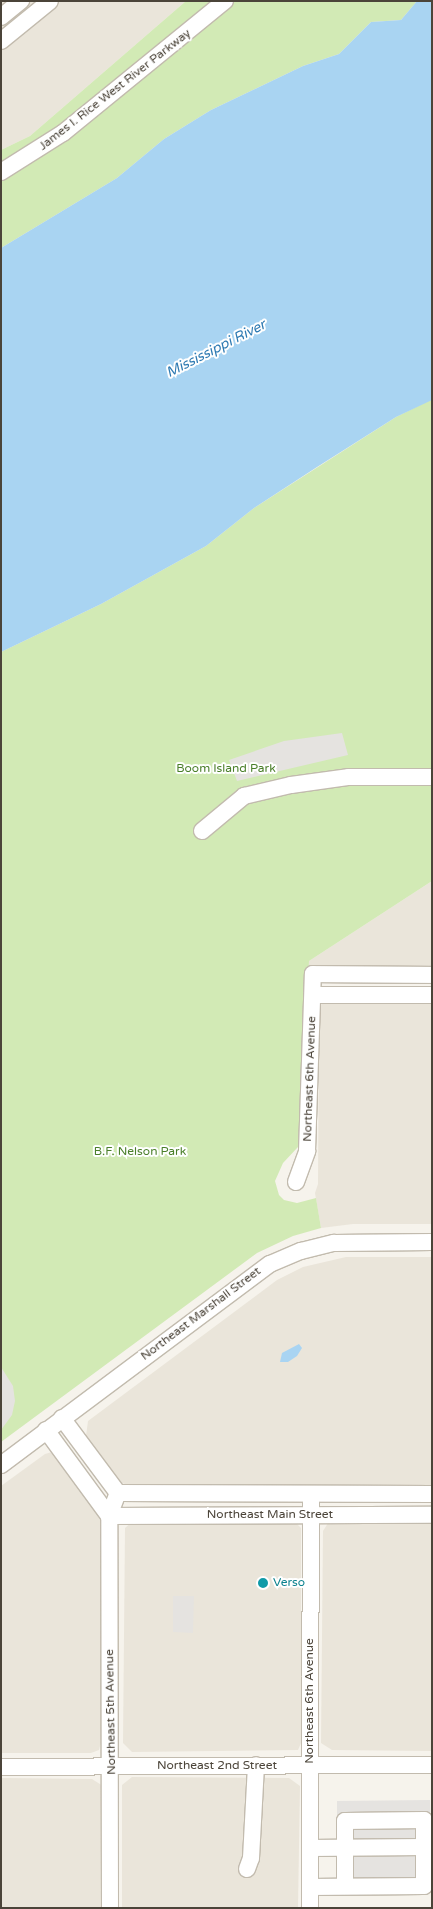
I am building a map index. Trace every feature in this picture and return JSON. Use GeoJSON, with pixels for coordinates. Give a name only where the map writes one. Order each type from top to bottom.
{"type":"FeatureCollection","features":[{"type":"Feature","properties":{"kind":"street"},"geometry":{"type":"LineString","coordinates":[[1,17],[21,1]]}},
{"type":"Feature","properties":{"kind":"street"},"geometry":{"type":"LineString","coordinates":[[1,41],[50,1]]}},
{"type":"Feature","properties":{"kind":"street","name":"James I. Rice West River Parkway"},"geometry":{"type":"LineString","coordinates":[[1,172],[63,133],[225,1]]}},
{"type":"Feature","properties":{"kind":"street"},"geometry":{"type":"LineString","coordinates":[[202,831],[244,796],[291,785],[349,777],[432,777]]}},
{"type":"Feature","properties":{"kind":"street","name":"Northeast 6th Avenue"},"geometry":{"type":"LineString","coordinates":[[296,1182],[307,1151],[314,974],[432,975]]}},
{"type":"Feature","properties":{"kind":"street"},"geometry":{"type":"LineString","coordinates":[[313,994],[432,995]]}},
{"type":"Feature","properties":{"kind":"street","name":"Northeast Marshall Street"},"geometry":{"type":"LineString","coordinates":[[1,1465],[270,1264],[301,1251],[334,1243],[432,1242]]}},
{"type":"Feature","properties":{"kind":"street"},"geometry":{"type":"LineString","coordinates":[[62,1418],[118,1493]]}},
{"type":"Feature","properties":{"kind":"street"},"geometry":{"type":"LineString","coordinates":[[46,1430],[108,1516]]}},
{"type":"Feature","properties":{"kind":"street","name":"Northeast Main Street"},"geometry":{"type":"LineString","coordinates":[[118,1493],[432,1494]]}},
{"type":"Feature","properties":{"kind":"street","name":"Northeast 5th Avenue"},"geometry":{"type":"LineString","coordinates":[[110,1908],[111,1766],[108,1516],[118,1493]]}},
{"type":"Feature","properties":{"kind":"street","name":"Northeast 6th Avenue"},"geometry":{"type":"LineString","coordinates":[[310,1908],[311,1495]]}},
{"type":"Feature","properties":{"kind":"street","name":"Northeast Main Street"},"geometry":{"type":"LineString","coordinates":[[108,1516],[432,1515]]}},
{"type":"Feature","properties":{"kind":"street"},"geometry":{"type":"LineString","coordinates":[[247,1869],[251,1858],[256,1765]]}},
{"type":"Feature","properties":{"kind":"street","name":"Northeast 2nd Street"},"geometry":{"type":"LineString","coordinates":[[1,1767],[432,1765]]}},
{"type":"Feature","properties":{"kind":"street"},"geometry":{"type":"LineString","coordinates":[[310,1886],[344,1886],[424,1886],[424,1820],[345,1821],[344,1886]]}},
{"type":"Feature","properties":{"kind":"street"},"geometry":{"type":"LineString","coordinates":[[310,1848],[424,1847]]}},
{"type":"Feature","properties":{"kind":"shaded area"},"geometry":{"type":"Polygon","coordinates":[[[1,1],[186,1],[30,136],[1,150],[1,1]]]}},
{"type":"Feature","properties":{"kind":"shaded area"},"geometry":{"type":"Polygon","coordinates":[[[342,733],[348,755],[237,781],[229,760],[284,741],[342,733]]]}},
{"type":"Feature","properties":{"kind":"shaded area"},"geometry":{"type":"Polygon","coordinates":[[[432,881],[432,968],[308,966],[309,961],[432,881]]]}},
{"type":"Feature","properties":{"kind":"shaded area"},"geometry":{"type":"Polygon","coordinates":[[[325,1000],[432,1000],[432,1224],[353,1224],[321,1228],[315,1193],[318,1184],[319,1007],[325,1000]]]}},
{"type":"Feature","properties":{"kind":"shaded area"},"geometry":{"type":"Polygon","coordinates":[[[346,1257],[432,1257],[432,1486],[131,1486],[122,1483],[86,1436],[88,1421],[277,1280],[303,1267],[346,1257]]]}},
{"type":"Feature","properties":{"kind":"shaded area"},"geometry":{"type":"Polygon","coordinates":[[[1,1367],[13,1386],[15,1401],[12,1415],[1,1430],[1,1367]]]}},
{"type":"Feature","properties":{"kind":"shaded area"},"geometry":{"type":"Polygon","coordinates":[[[52,1452],[101,1513],[101,1742],[99,1750],[91,1753],[1,1753],[1,1486],[45,1454],[52,1452]]]}},
{"type":"Feature","properties":{"kind":"shaded area"},"geometry":{"type":"Polygon","coordinates":[[[330,1520],[432,1520],[432,1751],[332,1750],[321,1743],[323,1531],[330,1520]]]}},
{"type":"Feature","properties":{"kind":"shaded area"},"geometry":{"type":"Polygon","coordinates":[[[133,1521],[294,1521],[301,1528],[301,1743],[298,1750],[132,1752],[123,1743],[125,1528],[133,1521]]]}},
{"type":"Feature","properties":{"kind":"shaded area"},"geometry":{"type":"Polygon","coordinates":[[[173,1596],[194,1596],[193,1633],[173,1632],[173,1596]]]}},
{"type":"Feature","properties":{"kind":"shaded area"},"geometry":{"type":"Polygon","coordinates":[[[132,1777],[289,1778],[300,1786],[298,1908],[122,1908],[122,1785],[132,1777]]]}},
{"type":"Feature","properties":{"kind":"shaded area"},"geometry":{"type":"Polygon","coordinates":[[[1,1778],[92,1779],[103,1786],[102,1908],[1,1908],[1,1778]]]}},
{"type":"Feature","properties":{"kind":"shaded area"},"geometry":{"type":"Polygon","coordinates":[[[430,1800],[432,1893],[337,1893],[337,1801],[430,1800]]]}},
{"type":"Feature","properties":{"kind":"green space"},"geometry":{"type":"Polygon","coordinates":[[[186,1],[417,1],[401,20],[371,22],[339,54],[303,66],[211,110],[164,139],[117,178],[1,248],[1,150],[30,136],[186,1]]]}},
{"type":"Feature","properties":{"kind":"green space","name":"Boom Island Park"},"geometry":{"type":"Polygon","coordinates":[[[432,399],[432,881],[309,961],[298,1147],[283,1163],[275,1181],[279,1195],[284,1200],[297,1203],[316,1198],[321,1228],[293,1236],[257,1253],[1,1442],[1,652],[101,604],[206,546],[254,508],[396,417],[432,399]]]}},
{"type":"Feature","properties":{"kind":"water","name":"Mississippi River"},"geometry":{"type":"Polygon","coordinates":[[[417,1],[432,1],[432,400],[396,417],[317,467],[254,508],[206,546],[101,604],[1,652],[1,248],[117,178],[164,139],[211,110],[303,66],[339,54],[371,22],[401,20],[417,1]]]}},
{"type":"Feature","properties":{"kind":"water"},"geometry":{"type":"Polygon","coordinates":[[[299,1344],[302,1348],[297,1356],[288,1362],[280,1362],[282,1353],[299,1344]]]}},
{"type":"Feature","properties":{"kind":"place","name":"Verso"},"geometry":{"type":"Point","coordinates":[263,1583]}},
{"type":"Feature","properties":{"kind":"park label","name":"B.F. Nelson Park"},"geometry":{"type":"Point","coordinates":[140,1152]}}]}
